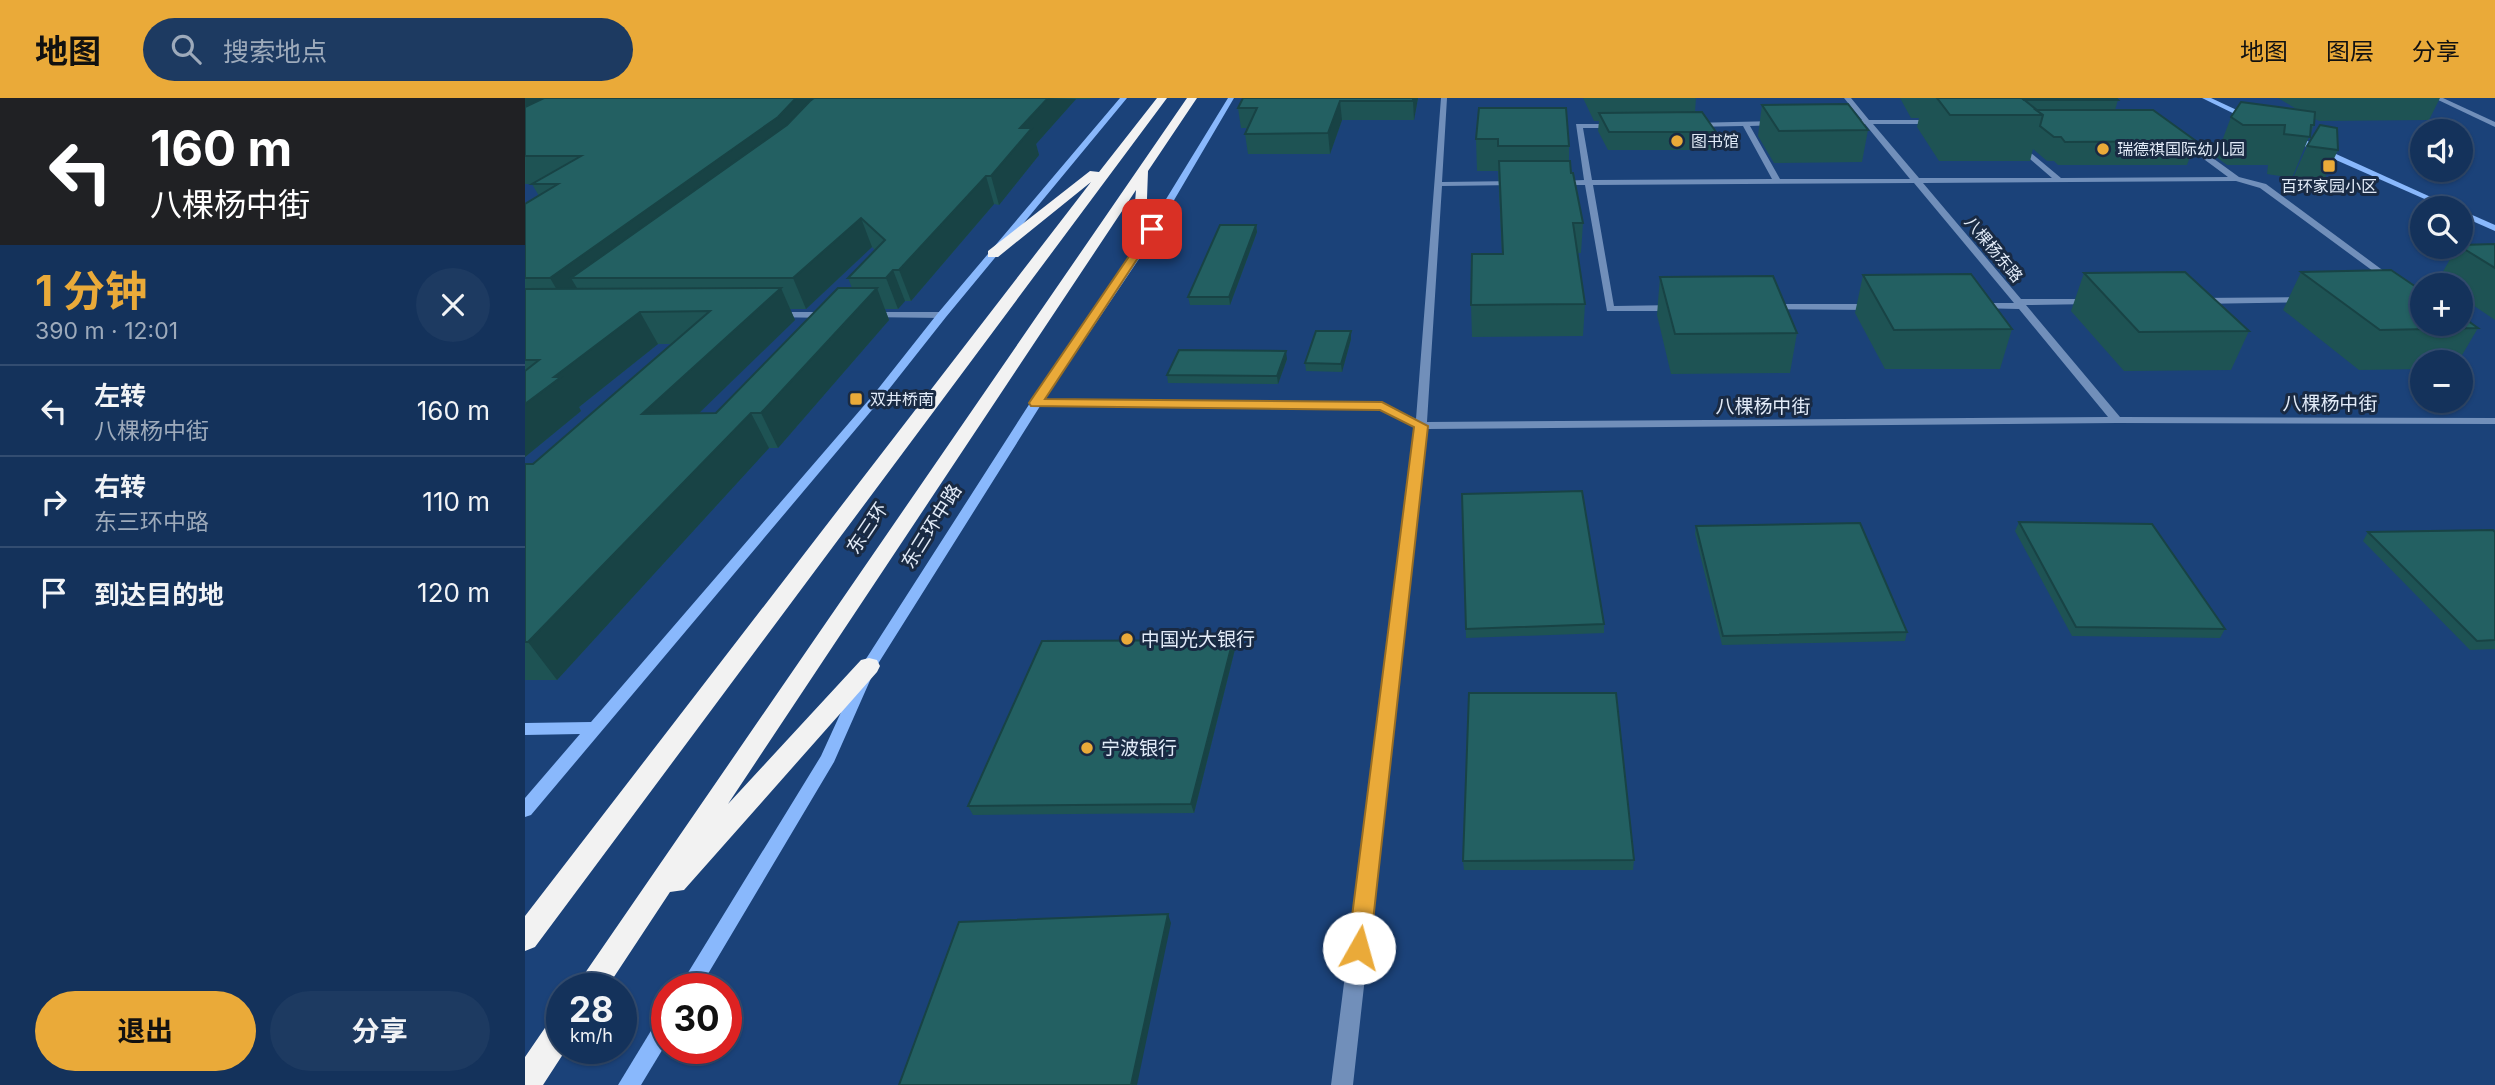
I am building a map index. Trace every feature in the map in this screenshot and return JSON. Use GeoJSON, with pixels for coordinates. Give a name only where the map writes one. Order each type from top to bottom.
{"type":"FeatureCollection","features":[{"type":"Feature","properties":{"kind":"highway","name":"东三环"},"geometry":{"type":"LineString","coordinates":[[525,939],[1162,98]]}},
{"type":"Feature","properties":{"kind":"highway","name":"东三环"},"geometry":{"type":"LineString","coordinates":[[600,973],[1192,98]]}},
{"type":"Feature","properties":{"kind":"highway"},"geometry":{"type":"LineString","coordinates":[[993,254],[1120,153]]}},
{"type":"Feature","properties":{"kind":"highway"},"geometry":{"type":"LineString","coordinates":[[1138,253],[1143,170]]}},
{"type":"Feature","properties":{"kind":"highway"},"geometry":{"type":"LineString","coordinates":[[621,941],[869,666]]}},
{"type":"Feature","properties":{"kind":"highway"},"geometry":{"type":"LineString","coordinates":[[525,1084],[546,1053]]}},
{"type":"Feature","properties":{"kind":"street"},"geometry":{"type":"LineString","coordinates":[[525,810],[879,396],[941,315],[1124,98]]}},
{"type":"Feature","properties":{"kind":"street","name":"东三环中路"},"geometry":{"type":"LineString","coordinates":[[698,973],[828,758],[869,666],[1036,403],[1138,253],[1231,98]]}},
{"type":"Feature","properties":{"kind":"street"},"geometry":{"type":"LineString","coordinates":[[1342,1085],[1421,426],[1444,98]]}},
{"type":"Feature","properties":{"kind":"street","name":"八棵杨东路"},"geometry":{"type":"LineString","coordinates":[[1847,98],[2117,420]]}},
{"type":"Feature","properties":{"kind":"street"},"geometry":{"type":"LineString","coordinates":[[2205,98],[2266,126]]}},
{"type":"Feature","properties":{"kind":"street"},"geometry":{"type":"LineString","coordinates":[[2437,98],[2495,125]]}},
{"type":"Feature","properties":{"kind":"street"},"geometry":{"type":"LineString","coordinates":[[2482,112],[2495,112]]}},
{"type":"Feature","properties":{"kind":"street"},"geometry":{"type":"LineString","coordinates":[[1839,122],[1943,122]]}},
{"type":"Feature","properties":{"kind":"street"},"geometry":{"type":"LineString","coordinates":[[1681,125],[1786,123]]}},
{"type":"Feature","properties":{"kind":"street"},"geometry":{"type":"LineString","coordinates":[[1745,124],[1778,182]]}},
{"type":"Feature","properties":{"kind":"street"},"geometry":{"type":"LineString","coordinates":[[1630,125],[1579,126],[1610,309],[1692,308]]}},
{"type":"Feature","properties":{"kind":"street"},"geometry":{"type":"LineString","coordinates":[[2166,128],[2236,179]]}},
{"type":"Feature","properties":{"kind":"street"},"geometry":{"type":"LineString","coordinates":[[2279,131],[2424,196]]}},
{"type":"Feature","properties":{"kind":"street"},"geometry":{"type":"LineString","coordinates":[[2013,139],[2059,180]]}},
{"type":"Feature","properties":{"kind":"street"},"geometry":{"type":"LineString","coordinates":[[1547,183],[2236,179],[2263,186],[2371,263],[2405,291]]}},
{"type":"Feature","properties":{"kind":"street"},"geometry":{"type":"LineString","coordinates":[[1438,184],[1534,183]]}},
{"type":"Feature","properties":{"kind":"street"},"geometry":{"type":"LineString","coordinates":[[2473,218],[2495,228]]}},
{"type":"Feature","properties":{"kind":"street"},"geometry":{"type":"LineString","coordinates":[[2190,301],[2315,300]]}},
{"type":"Feature","properties":{"kind":"street"},"geometry":{"type":"LineString","coordinates":[[1966,306],[2098,301]]}},
{"type":"Feature","properties":{"kind":"street"},"geometry":{"type":"LineString","coordinates":[[1761,307],[1884,307]]}},
{"type":"Feature","properties":{"kind":"street"},"geometry":{"type":"LineString","coordinates":[[766,315],[835,315]]}},
{"type":"Feature","properties":{"kind":"street"},"geometry":{"type":"LineString","coordinates":[[863,315],[941,315]]}},
{"type":"Feature","properties":{"kind":"street","name":"八棵杨中街"},"geometry":{"type":"LineString","coordinates":[[1036,403],[1382,406],[1421,426],[2117,420],[2495,421]]}},
{"type":"Feature","properties":{"kind":"street"},"geometry":{"type":"LineString","coordinates":[[525,729],[594,728]]}},
{"type":"Feature","properties":{"kind":"street"},"geometry":{"type":"LineString","coordinates":[[629,1085],[651,1049]]}},
{"type":"Feature","properties":{"kind":"building"},"geometry":{"type":"Polygon","coordinates":[[[544,98],[796,98],[778,117],[550,278],[525,278],[525,204],[558,184],[532,184],[581,156],[525,156],[525,107],[544,98]]]}},
{"type":"Feature","properties":{"kind":"building"},"geometry":{"type":"Polygon","coordinates":[[[814,98],[1048,98],[1020,128],[1032,128],[991,176],[986,176],[899,270],[893,270],[886,278],[848,278],[885,240],[861,218],[793,278],[571,278],[787,125],[814,98]]]}},
{"type":"Feature","properties":{"kind":"building"},"geometry":{"type":"Polygon","coordinates":[[[1243,98],[1413,98],[1413,101],[1340,101],[1328,133],[1245,134],[1257,108],[1238,108],[1243,98]]]}},
{"type":"Feature","properties":{"kind":"building"},"geometry":{"type":"Polygon","coordinates":[[[1937,98],[2022,98],[2043,115],[1950,115],[1937,98]]]}},
{"type":"Feature","properties":{"kind":"building"},"geometry":{"type":"Polygon","coordinates":[[[2022,98],[2116,98],[2118,100],[2024,100],[2022,98]]]}},
{"type":"Feature","properties":{"kind":"building"},"geometry":{"type":"Polygon","coordinates":[[[2241,102],[2315,112],[2310,137],[2284,134],[2285,125],[2243,125],[2231,117],[2241,102]]]}},
{"type":"Feature","properties":{"kind":"building"},"geometry":{"type":"Polygon","coordinates":[[[1848,104],[1868,130],[1779,131],[1762,105],[1848,104]]]}},
{"type":"Feature","properties":{"kind":"building"},"geometry":{"type":"Polygon","coordinates":[[[1479,108],[1566,108],[1569,146],[1498,146],[1498,139],[1476,139],[1479,108]]]}},
{"type":"Feature","properties":{"kind":"building"},"geometry":{"type":"Polygon","coordinates":[[[2036,110],[2153,110],[2196,141],[2065,142],[2040,126],[2043,115],[2036,110]]]}},
{"type":"Feature","properties":{"kind":"building"},"geometry":{"type":"Polygon","coordinates":[[[1702,112],[1716,132],[1609,132],[1599,113],[1702,112]]]}},
{"type":"Feature","properties":{"kind":"building"},"geometry":{"type":"Polygon","coordinates":[[[2320,125],[2337,128],[2338,150],[2307,146],[2320,125]]]}},
{"type":"Feature","properties":{"kind":"building"},"geometry":{"type":"Polygon","coordinates":[[[1499,161],[1570,161],[1583,223],[1573,223],[1585,304],[1471,305],[1472,254],[1503,254],[1499,161]]]}},
{"type":"Feature","properties":{"kind":"building"},"geometry":{"type":"Polygon","coordinates":[[[1220,225],[1256,225],[1229,297],[1188,297],[1220,225]]]}},
{"type":"Feature","properties":{"kind":"building"},"geometry":{"type":"Polygon","coordinates":[[[2495,244],[2495,268],[2473,254],[2473,245],[2495,244]]]}},
{"type":"Feature","properties":{"kind":"building"},"geometry":{"type":"Polygon","coordinates":[[[2391,270],[2410,283],[2410,329],[2380,330],[2301,272],[2391,270]]]}},
{"type":"Feature","properties":{"kind":"building"},"geometry":{"type":"Polygon","coordinates":[[[2185,272],[2249,331],[2139,332],[2084,273],[2185,272]]]}},
{"type":"Feature","properties":{"kind":"building"},"geometry":{"type":"Polygon","coordinates":[[[1971,274],[2012,329],[1894,330],[1863,275],[1971,274]]]}},
{"type":"Feature","properties":{"kind":"building"},"geometry":{"type":"Polygon","coordinates":[[[1773,276],[1797,333],[1675,334],[1660,277],[1773,276]]]}},
{"type":"Feature","properties":{"kind":"building"},"geometry":{"type":"Polygon","coordinates":[[[781,288],[642,414],[716,413],[838,288],[877,288],[761,413],[751,413],[528,642],[525,642],[525,464],[533,464],[710,311],[640,312],[554,377],[561,377],[525,404],[525,371],[539,360],[525,360],[525,289],[781,288]]]}},
{"type":"Feature","properties":{"kind":"building"},"geometry":{"type":"Polygon","coordinates":[[[1316,331],[1351,331],[1341,364],[1305,363],[1316,331]]]}},
{"type":"Feature","properties":{"kind":"building"},"geometry":{"type":"Polygon","coordinates":[[[1179,350],[1286,351],[1277,376],[1167,375],[1179,350]]]}},
{"type":"Feature","properties":{"kind":"building"},"geometry":{"type":"Polygon","coordinates":[[[1582,491],[1604,624],[1466,629],[1462,494],[1582,491]]]}},
{"type":"Feature","properties":{"kind":"building"},"geometry":{"type":"Polygon","coordinates":[[[2019,522],[2152,524],[2225,629],[2076,627],[2019,522]]]}},
{"type":"Feature","properties":{"kind":"building"},"geometry":{"type":"Polygon","coordinates":[[[1860,523],[1907,632],[1723,636],[1696,526],[1860,523]]]}},
{"type":"Feature","properties":{"kind":"building"},"geometry":{"type":"Polygon","coordinates":[[[2493,530],[2495,640],[2477,641],[2368,532],[2493,530]]]}},
{"type":"Feature","properties":{"kind":"building"},"geometry":{"type":"Polygon","coordinates":[[[1233,640],[1191,804],[968,806],[1042,641],[1233,640]]]}},
{"type":"Feature","properties":{"kind":"building"},"geometry":{"type":"Polygon","coordinates":[[[1469,693],[1616,693],[1634,860],[1463,861],[1469,693]]]}},
{"type":"Feature","properties":{"kind":"building"},"geometry":{"type":"Polygon","coordinates":[[[1168,914],[1131,1085],[899,1085],[959,922],[1168,914]]]}},
{"type":"Feature","properties":{"kind":"place","name":"图书馆"},"geometry":{"type":"Point","coordinates":[1677,141]}},
{"type":"Feature","properties":{"kind":"place","name":"瑞德祺国际幼儿园"},"geometry":{"type":"Point","coordinates":[2103,149]}},
{"type":"Feature","properties":{"kind":"place","name":"百环家园小区"},"geometry":{"type":"Point","coordinates":[2329,166]}},
{"type":"Feature","properties":{"kind":"place","name":"双井桥南"},"geometry":{"type":"Point","coordinates":[856,399]}},
{"type":"Feature","properties":{"kind":"place","name":"中国光大银行"},"geometry":{"type":"Point","coordinates":[1127,639]}},
{"type":"Feature","properties":{"kind":"place","name":"宁波银行"},"geometry":{"type":"Point","coordinates":[1087,748]}},
{"type":"Feature","properties":{"kind":"route"},"geometry":{"type":"LineString","coordinates":[[1152,229],[1036,403],[1382,406],[1421,426],[1359,948]]}}]}
